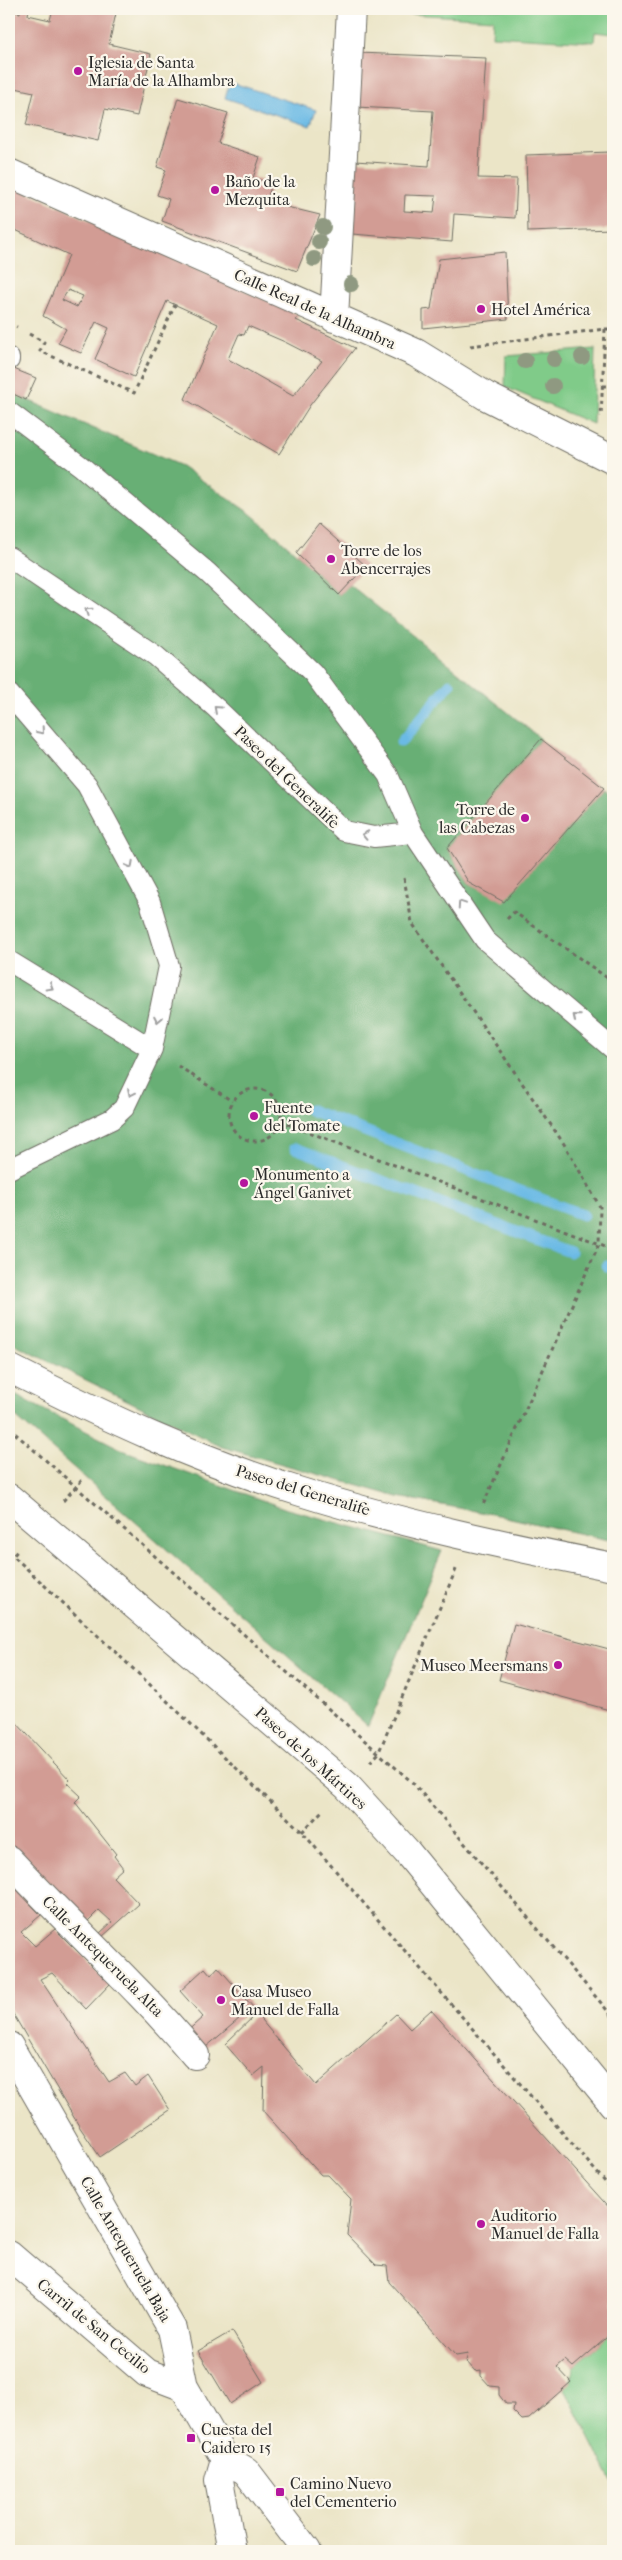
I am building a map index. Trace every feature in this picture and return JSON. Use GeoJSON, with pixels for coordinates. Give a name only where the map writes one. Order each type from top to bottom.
{"type":"FeatureCollection","features":[{"type":"Feature","properties":{"kind":"street"},"geometry":{"type":"LineString","coordinates":[[334,318],[351,9]]}},
{"type":"Feature","properties":{"kind":"street","name":"Calle Real de la Alhambra"},"geometry":{"type":"LineString","coordinates":[[9,173],[416,353],[486,396],[606,456]]}},
{"type":"Feature","properties":{"kind":"street","name":"Paseo del Generalife"},"geometry":{"type":"LineString","coordinates":[[9,1368],[177,1448],[300,1492],[469,1538],[613,1567]]}},
{"type":"Feature","properties":{"kind":"street","name":"Paseo de los Mártires"},"geometry":{"type":"LineString","coordinates":[[9,1498],[347,1786],[407,1852],[613,2104]]}},
{"type":"Feature","properties":{"kind":"street","name":"Calle Antequeruela Alta"},"geometry":{"type":"LineString","coordinates":[[9,1860],[64,1920],[157,2009],[195,2055]]}},
{"type":"Feature","properties":{"kind":"street","name":"Calle Antequeruela Baja"},"geometry":{"type":"LineString","coordinates":[[9,2046],[172,2329],[184,2387],[224,2460]]}},
{"type":"Feature","properties":{"kind":"street","name":"Carril de San Cecilio"},"geometry":{"type":"LineString","coordinates":[[9,2255],[147,2372],[184,2387]]}},
{"type":"Feature","properties":{"kind":"street"},"geometry":{"type":"LineString","coordinates":[[232,2551],[219,2480],[224,2460],[246,2471],[307,2551]]}},
{"type":"Feature","properties":{"kind":"lane"},"geometry":{"type":"LineString","coordinates":[[9,412],[82,467],[208,573],[313,673],[388,775],[413,833],[485,940],[613,1049]]}},
{"type":"Feature","properties":{"kind":"lane","name":"Paseo del Generalife"},"geometry":{"type":"LineString","coordinates":[[9,557],[156,656],[216,708],[344,831],[374,837],[413,833]]}},
{"type":"Feature","properties":{"kind":"lane"},"geometry":{"type":"LineString","coordinates":[[9,694],[87,785],[150,902],[169,966],[152,1049],[124,1108],[112,1119],[9,1169]]}},
{"type":"Feature","properties":{"kind":"lane"},"geometry":{"type":"LineString","coordinates":[[9,961],[152,1049]]}},
{"type":"Feature","properties":{"kind":"path"},"geometry":{"type":"LineString","coordinates":[[9,323],[44,342],[40,351],[134,393],[175,305]]}},
{"type":"Feature","properties":{"kind":"path"},"geometry":{"type":"LineString","coordinates":[[605,329],[603,386],[606,456]]}},
{"type":"Feature","properties":{"kind":"path"},"geometry":{"type":"LineString","coordinates":[[416,353],[613,329]]}},
{"type":"Feature","properties":{"kind":"path"},"geometry":{"type":"LineString","coordinates":[[603,386],[613,386]]}},
{"type":"Feature","properties":{"kind":"path"},"geometry":{"type":"LineString","coordinates":[[404,874],[412,923],[564,1144],[600,1207],[598,1244],[482,1507]]}},
{"type":"Feature","properties":{"kind":"path"},"geometry":{"type":"LineString","coordinates":[[528,922],[613,982]]}},
{"type":"Feature","properties":{"kind":"path"},"geometry":{"type":"LineString","coordinates":[[171,1061],[232,1101]]}},
{"type":"Feature","properties":{"kind":"path"},"geometry":{"type":"LineString","coordinates":[[245,1090],[261,1090],[275,1098],[279,1105],[280,1121],[277,1130],[270,1136],[254,1141],[244,1139],[231,1128],[228,1119],[232,1101],[245,1090]]}},
{"type":"Feature","properties":{"kind":"path"},"geometry":{"type":"LineString","coordinates":[[280,1121],[613,1249]]}},
{"type":"Feature","properties":{"kind":"path"},"geometry":{"type":"LineString","coordinates":[[9,1428],[413,1784],[613,2016]]}},
{"type":"Feature","properties":{"kind":"path"},"geometry":{"type":"LineString","coordinates":[[60,1504],[82,1480]]}},
{"type":"Feature","properties":{"kind":"path"},"geometry":{"type":"LineString","coordinates":[[9,1552],[162,1696],[302,1832],[613,2191]]}},
{"type":"Feature","properties":{"kind":"path"},"geometry":{"type":"LineString","coordinates":[[378,1754],[459,1564]]}},
{"type":"Feature","properties":{"kind":"path"},"geometry":{"type":"LineString","coordinates":[[302,1832],[330,1804]]}},
{"type":"Feature","properties":{"kind":"green space"},"geometry":{"type":"Polygon","coordinates":[[[361,9],[613,9],[613,34],[595,32],[594,42],[492,36],[493,19],[361,11],[361,9]]]}},
{"type":"Feature","properties":{"kind":"green space"},"geometry":{"type":"Polygon","coordinates":[[[595,349],[593,424],[505,387],[506,356],[595,349]]]}},
{"type":"Feature","properties":{"kind":"green space"},"geometry":{"type":"Polygon","coordinates":[[[9,392],[181,466],[251,514],[296,553],[339,595],[349,584],[541,739],[447,848],[469,883],[504,901],[604,788],[613,795],[613,1541],[497,1515],[398,1497],[222,1447],[9,1342],[9,392]]]}},
{"type":"Feature","properties":{"kind":"green space"},"geometry":{"type":"Polygon","coordinates":[[[9,1392],[125,1451],[287,1509],[442,1551],[368,1726],[9,1411],[9,1392]]]}},
{"type":"Feature","properties":{"kind":"green space"},"geometry":{"type":"Polygon","coordinates":[[[613,2332],[613,2484],[564,2387],[571,2382],[573,2367],[613,2332]]]}},
{"type":"Feature","properties":{"kind":"water"},"geometry":{"type":"Polygon","coordinates":[[[230,82],[316,110],[310,126],[225,98],[230,82]]]}},
{"type":"Feature","properties":{"kind":"building","name":"Iglesia de Santa María de la Alhambra"},"geometry":{"type":"Polygon","coordinates":[[[20,9],[29,9],[28,15],[50,20],[53,9],[117,9],[109,44],[151,54],[137,116],[105,109],[98,141],[26,125],[34,92],[15,88],[13,94],[9,93],[9,10],[20,13],[20,9]]]}},
{"type":"Feature","properties":{"kind":"building"},"geometry":{"type":"Polygon","coordinates":[[[358,53],[486,58],[478,178],[517,179],[515,218],[454,214],[452,242],[352,234],[355,161],[429,166],[433,111],[356,107],[358,53]],[[405,195],[404,211],[434,213],[436,196],[405,195]]]}},
{"type":"Feature","properties":{"kind":"building","name":"Baño de la Mezquita"},"geometry":{"type":"Polygon","coordinates":[[[178,98],[228,113],[218,143],[260,157],[253,178],[272,184],[266,202],[320,215],[297,271],[162,221],[169,199],[157,195],[166,170],[157,167],[178,98]]]}},
{"type":"Feature","properties":{"kind":"building"},"geometry":{"type":"Polygon","coordinates":[[[610,152],[612,229],[528,232],[526,155],[610,152]]]}},
{"type":"Feature","properties":{"kind":"building"},"geometry":{"type":"Polygon","coordinates":[[[9,184],[299,315],[296,320],[355,348],[310,405],[279,454],[185,399],[218,324],[167,301],[134,377],[95,359],[109,328],[96,322],[81,353],[58,343],[66,329],[43,316],[69,255],[9,227],[13,210],[9,208],[9,184]],[[68,290],[62,300],[77,307],[83,296],[68,290]],[[248,326],[244,335],[239,334],[228,359],[293,396],[322,361],[248,326]]]}},
{"type":"Feature","properties":{"kind":"building"},"geometry":{"type":"Polygon","coordinates":[[[505,252],[508,319],[423,328],[423,310],[431,309],[439,259],[505,252]]]}},
{"type":"Feature","properties":{"kind":"building"},"geometry":{"type":"Polygon","coordinates":[[[9,367],[36,378],[26,400],[9,392],[9,367]]]}},
{"type":"Feature","properties":{"kind":"building","name":"Torre de los Abencerrajes"},"geometry":{"type":"Polygon","coordinates":[[[319,524],[366,566],[339,595],[296,553],[319,524]]]}},
{"type":"Feature","properties":{"kind":"building","name":"Torre de las Cabezas"},"geometry":{"type":"Polygon","coordinates":[[[541,739],[604,788],[504,902],[469,883],[447,848],[541,739]]]}},
{"type":"Feature","properties":{"kind":"building","name":"Museo Meersmans"},"geometry":{"type":"Polygon","coordinates":[[[514,1624],[613,1650],[613,1711],[499,1680],[514,1624]]]}},
{"type":"Feature","properties":{"kind":"building"},"geometry":{"type":"Polygon","coordinates":[[[12,1718],[70,1780],[67,1783],[81,1796],[75,1802],[116,1854],[114,1856],[123,1868],[113,1877],[139,1904],[102,1937],[99,1934],[112,1922],[99,1910],[87,1922],[9,1843],[9,1721],[12,1718]]]}},
{"type":"Feature","properties":{"kind":"building"},"geometry":{"type":"Polygon","coordinates":[[[15,1888],[41,1915],[21,1932],[35,1946],[55,1929],[110,1984],[86,2009],[52,1973],[40,1979],[109,2082],[125,2073],[135,2086],[148,2076],[170,2110],[100,2157],[79,2126],[9,2007],[9,1892],[15,1888]]]}},
{"type":"Feature","properties":{"kind":"building"},"geometry":{"type":"Polygon","coordinates":[[[218,1967],[253,2007],[199,2053],[184,2034],[203,2017],[180,1991],[205,1968],[211,1975],[218,1967]]]}},
{"type":"Feature","properties":{"kind":"building","name":"Auditorio Manuel de Falla"},"geometry":{"type":"Polygon","coordinates":[[[431,2010],[613,2212],[613,2332],[573,2367],[565,2360],[557,2367],[571,2382],[529,2419],[522,2420],[513,2411],[514,2404],[506,2404],[499,2395],[499,2387],[490,2386],[481,2376],[481,2370],[475,2371],[466,2361],[468,2354],[456,2356],[389,2282],[387,2266],[376,2265],[347,2235],[351,2199],[328,2175],[321,2175],[263,2111],[264,2067],[253,2076],[225,2044],[256,2014],[316,2085],[396,2014],[410,2029],[431,2010]]]}},
{"type":"Feature","properties":{"kind":"building"},"geometry":{"type":"Polygon","coordinates":[[[232,2331],[263,2382],[230,2404],[198,2351],[232,2331]]]}},
{"type":"Feature","properties":{"kind":"waterway"},"geometry":{"type":"LineString","coordinates":[[401,742],[450,684]]}},
{"type":"Feature","properties":{"kind":"waterway"},"geometry":{"type":"LineString","coordinates":[[310,1110],[583,1215]]}},
{"type":"Feature","properties":{"kind":"waterway"},"geometry":{"type":"LineString","coordinates":[[295,1148],[570,1252]]}},
{"type":"Feature","properties":{"kind":"waterway"},"geometry":{"type":"LineString","coordinates":[[607,1266],[613,1268]]}},
{"type":"Feature","properties":{"kind":"place","name":"Iglesia de Santa María de la Alhambra"},"geometry":{"type":"Point","coordinates":[78,71]}},
{"type":"Feature","properties":{"kind":"place","name":"Baño de la Mezquita"},"geometry":{"type":"Point","coordinates":[215,190]}},
{"type":"Feature","properties":{"kind":"place","name":"Hotel América"},"geometry":{"type":"Point","coordinates":[481,309]}},
{"type":"Feature","properties":{"kind":"place","name":"Torre de los Abencerrajes"},"geometry":{"type":"Point","coordinates":[331,559]}},
{"type":"Feature","properties":{"kind":"place","name":"Torre de las Cabezas"},"geometry":{"type":"Point","coordinates":[525,818]}},
{"type":"Feature","properties":{"kind":"place","name":"Fuente del Tomate"},"geometry":{"type":"Point","coordinates":[254,1116]}},
{"type":"Feature","properties":{"kind":"place","name":"Monumento a Ángel Ganivet"},"geometry":{"type":"Point","coordinates":[244,1183]}},
{"type":"Feature","properties":{"kind":"place","name":"Museo Meersmans"},"geometry":{"type":"Point","coordinates":[558,1665]}},
{"type":"Feature","properties":{"kind":"place","name":"Casa Museo Manuel de Falla"},"geometry":{"type":"Point","coordinates":[221,2000]}},
{"type":"Feature","properties":{"kind":"place","name":"Auditorio Manuel de Falla"},"geometry":{"type":"Point","coordinates":[481,2224]}},
{"type":"Feature","properties":{"kind":"place","name":"Cuesta del Caidero 15"},"geometry":{"type":"Point","coordinates":[191,2438]}},
{"type":"Feature","properties":{"kind":"place","name":"Camino Nuevo del Cementerio"},"geometry":{"type":"Point","coordinates":[280,2492]}}]}
